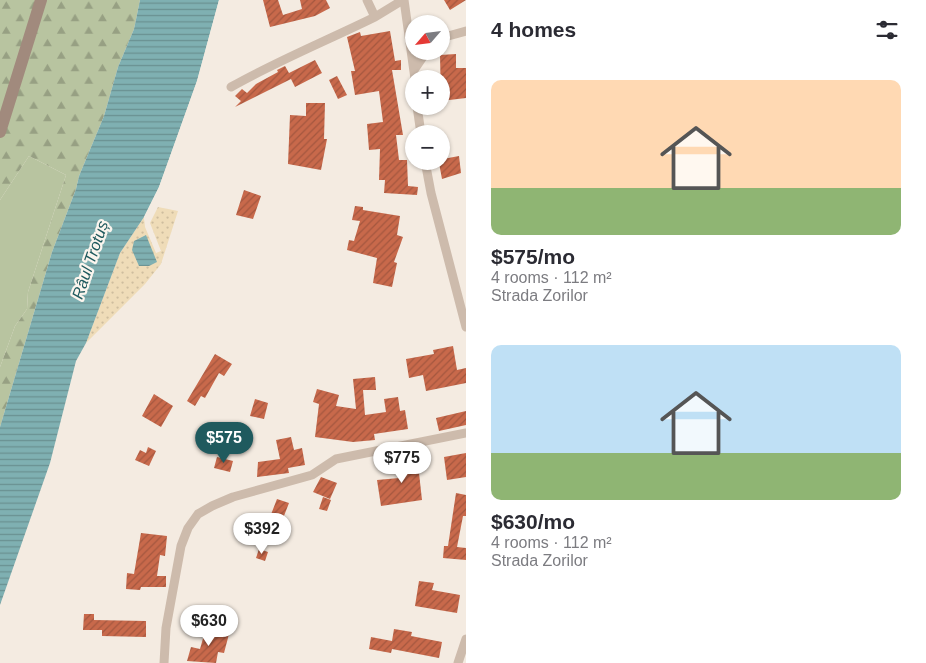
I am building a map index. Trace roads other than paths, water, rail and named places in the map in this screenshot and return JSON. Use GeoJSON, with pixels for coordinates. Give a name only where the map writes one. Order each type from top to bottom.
{"type":"FeatureCollection","features":[{"type":"Feature","properties":{"kind":"main road"},"geometry":{"type":"LineString","coordinates":[[0,132],[41,0]]}},
{"type":"Feature","properties":{"kind":"street"},"geometry":{"type":"LineString","coordinates":[[367,0],[374,17]]}},
{"type":"Feature","properties":{"kind":"street"},"geometry":{"type":"LineString","coordinates":[[230,87],[276,62],[319,45],[403,0],[413,70]]}},
{"type":"Feature","properties":{"kind":"street"},"geometry":{"type":"LineString","coordinates":[[450,35],[466,31]]}},
{"type":"Feature","properties":{"kind":"street"},"geometry":{"type":"LineString","coordinates":[[426,170],[430,193],[466,327]]}},
{"type":"Feature","properties":{"kind":"street"},"geometry":{"type":"LineString","coordinates":[[164,663],[166,628],[181,546],[188,528],[198,514],[233,497],[312,475],[336,460],[466,433]]}},
{"type":"Feature","properties":{"kind":"street"},"geometry":{"type":"LineString","coordinates":[[458,663],[466,639]]}},
{"type":"Feature","properties":{"kind":"water","name":"Râul Trotuș"},"geometry":{"type":"Polygon","coordinates":[[[140,0],[219,0],[197,81],[159,187],[144,217],[120,253],[86,343],[76,361],[50,463],[0,605],[0,427],[52,252],[76,189],[79,176],[104,116],[118,67],[134,29],[140,0]]]}},
{"type":"Feature","properties":{"kind":"water"},"geometry":{"type":"Polygon","coordinates":[[[146,235],[157,262],[149,266],[139,266],[132,250],[134,241],[146,235]]]}}]}
